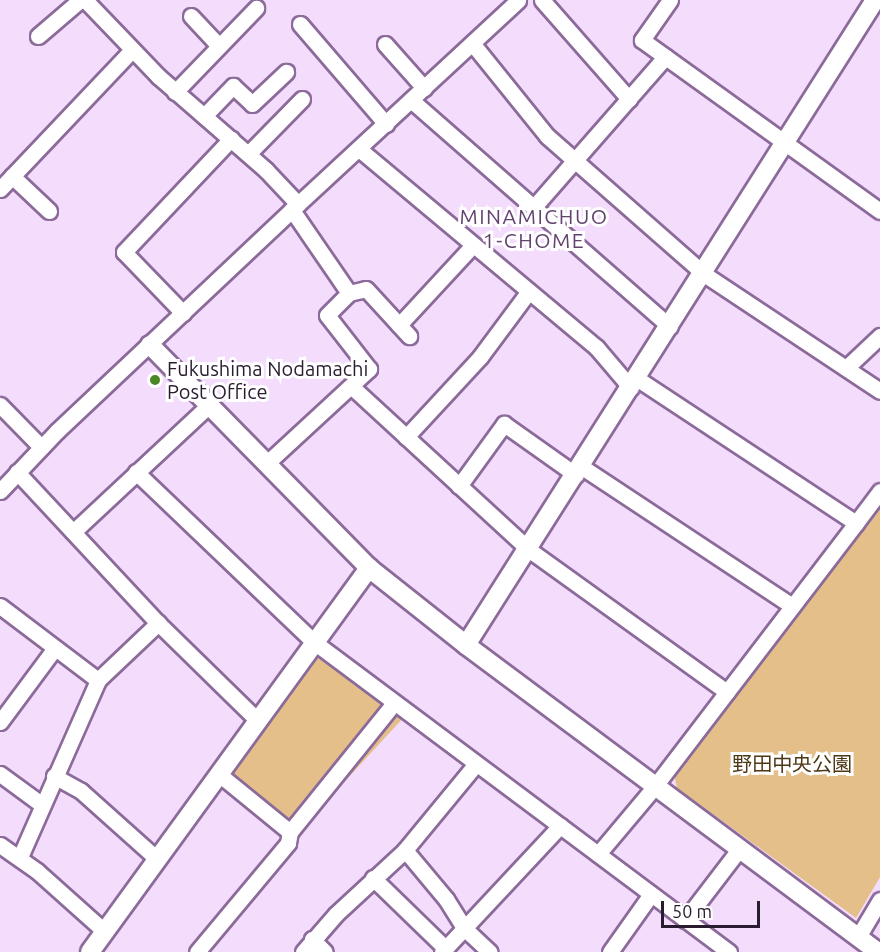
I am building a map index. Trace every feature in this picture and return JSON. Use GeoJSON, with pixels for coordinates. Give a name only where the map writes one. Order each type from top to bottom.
{"type":"FeatureCollection","features":[{"type":"Feature","properties":{"kind":"street"},"geometry":{"type":"LineString","coordinates":[[38,36],[80,0]]}},
{"type":"Feature","properties":{"kind":"street"},"geometry":{"type":"LineString","coordinates":[[86,0],[101,6],[132,50],[175,92],[248,154],[295,207],[349,293]]}},
{"type":"Feature","properties":{"kind":"street"},"geometry":{"type":"LineString","coordinates":[[542,0],[629,99]]}},
{"type":"Feature","properties":{"kind":"street"},"geometry":{"type":"LineString","coordinates":[[670,0],[642,40],[786,146],[880,211]]}},
{"type":"Feature","properties":{"kind":"street"},"geometry":{"type":"LineString","coordinates":[[466,645],[786,146],[876,0]]}},
{"type":"Feature","properties":{"kind":"street"},"geometry":{"type":"LineString","coordinates":[[0,491],[41,447],[516,1]]}},
{"type":"Feature","properties":{"kind":"street"},"geometry":{"type":"LineString","coordinates":[[175,92],[256,8]]}},
{"type":"Feature","properties":{"kind":"street"},"geometry":{"type":"LineString","coordinates":[[191,16],[219,46]]}},
{"type":"Feature","properties":{"kind":"street"},"geometry":{"type":"LineString","coordinates":[[300,24],[386,124]]}},
{"type":"Feature","properties":{"kind":"street"},"geometry":{"type":"LineString","coordinates":[[385,44],[424,88]]}},
{"type":"Feature","properties":{"kind":"street"},"geometry":{"type":"LineString","coordinates":[[472,44],[526,112],[574,161],[704,274],[880,391]]}},
{"type":"Feature","properties":{"kind":"street"},"geometry":{"type":"LineString","coordinates":[[0,189],[132,50]]}},
{"type":"Feature","properties":{"kind":"street"},"geometry":{"type":"LineString","coordinates":[[533,208],[665,57]]}},
{"type":"Feature","properties":{"kind":"street"},"geometry":{"type":"LineString","coordinates":[[204,116],[233,86],[252,104],[286,72]]}},
{"type":"Feature","properties":{"kind":"street"},"geometry":{"type":"LineString","coordinates":[[248,154],[302,99]]}},
{"type":"Feature","properties":{"kind":"street"},"geometry":{"type":"LineString","coordinates":[[411,100],[670,327]]}},
{"type":"Feature","properties":{"kind":"street"},"geometry":{"type":"LineString","coordinates":[[183,313],[124,252],[231,139]]}},
{"type":"Feature","properties":{"kind":"street"},"geometry":{"type":"LineString","coordinates":[[359,149],[597,348],[634,384],[856,523]]}},
{"type":"Feature","properties":{"kind":"street"},"geometry":{"type":"LineString","coordinates":[[12,176],[49,211]]}},
{"type":"Feature","properties":{"kind":"street"},"geometry":{"type":"LineString","coordinates":[[267,463],[369,369],[327,315],[349,293],[366,289],[404,330],[473,245]]}},
{"type":"Feature","properties":{"kind":"street"},"geometry":{"type":"LineString","coordinates":[[406,437],[480,357],[529,291]]}},
{"type":"Feature","properties":{"kind":"street"},"geometry":{"type":"LineString","coordinates":[[846,368],[880,336]]}},
{"type":"Feature","properties":{"kind":"street"},"geometry":{"type":"LineString","coordinates":[[150,345],[369,568],[466,645],[879,952]]}},
{"type":"Feature","properties":{"kind":"street"},"geometry":{"type":"LineString","coordinates":[[351,386],[528,549],[727,692]]}},
{"type":"Feature","properties":{"kind":"street"},"geometry":{"type":"LineString","coordinates":[[0,405],[41,447]]}},
{"type":"Feature","properties":{"kind":"street"},"geometry":{"type":"LineString","coordinates":[[73,532],[208,406]]}},
{"type":"Feature","properties":{"kind":"street"},"geometry":{"type":"LineString","coordinates":[[459,486],[504,424],[792,606]]}},
{"type":"Feature","properties":{"kind":"street"},"geometry":{"type":"LineString","coordinates":[[17,472],[158,623],[258,721]]}},
{"type":"Feature","properties":{"kind":"street"},"geometry":{"type":"LineString","coordinates":[[136,472],[314,642],[475,765],[729,952]]}},
{"type":"Feature","properties":{"kind":"street"},"geometry":{"type":"LineString","coordinates":[[598,854],[656,786],[880,491]]}},
{"type":"Feature","properties":{"kind":"street"},"geometry":{"type":"LineString","coordinates":[[91,952],[369,568]]}},
{"type":"Feature","properties":{"kind":"street"},"geometry":{"type":"LineString","coordinates":[[0,606],[98,680]]}},
{"type":"Feature","properties":{"kind":"street"},"geometry":{"type":"LineString","coordinates":[[20,857],[41,804],[98,680],[158,623]]}},
{"type":"Feature","properties":{"kind":"street"},"geometry":{"type":"LineString","coordinates":[[0,722],[55,648]]}},
{"type":"Feature","properties":{"kind":"street"},"geometry":{"type":"LineString","coordinates":[[196,952],[288,843],[290,832],[394,703]]}},
{"type":"Feature","properties":{"kind":"street"},"geometry":{"type":"LineString","coordinates":[[325,952],[308,946],[373,878],[405,850],[475,765]]}},
{"type":"Feature","properties":{"kind":"street"},"geometry":{"type":"LineString","coordinates":[[0,774],[41,804]]}},
{"type":"Feature","properties":{"kind":"street"},"geometry":{"type":"LineString","coordinates":[[220,775],[290,832]]}},
{"type":"Feature","properties":{"kind":"street"},"geometry":{"type":"LineString","coordinates":[[54,776],[81,791],[157,860]]}},
{"type":"Feature","properties":{"kind":"street"},"geometry":{"type":"LineString","coordinates":[[373,878],[443,950],[560,826]]}},
{"type":"Feature","properties":{"kind":"street"},"geometry":{"type":"LineString","coordinates":[[0,845],[20,857],[104,931]]}},
{"type":"Feature","properties":{"kind":"street"},"geometry":{"type":"LineString","coordinates":[[685,920],[740,848]]}},
{"type":"Feature","properties":{"kind":"street"},"geometry":{"type":"LineString","coordinates":[[405,850],[446,899],[464,928],[490,952]]}},
{"type":"Feature","properties":{"kind":"street"},"geometry":{"type":"LineString","coordinates":[[610,952],[651,894]]}},
{"type":"Feature","properties":{"kind":"street"},"geometry":{"type":"LineString","coordinates":[[858,937],[880,900]]}},
{"type":"Feature","properties":{"kind":"green space","name":"野田中央公園"},"geometry":{"type":"Polygon","coordinates":[[[880,503],[880,877],[856,918],[677,788],[674,774],[880,503]]]}},
{"type":"Feature","properties":{"kind":"green space"},"geometry":{"type":"Polygon","coordinates":[[[308,640],[405,716],[288,843],[208,776],[308,640]]]}},
{"type":"Feature","properties":{"kind":"place","name":"Fukushima Nodamachi Post Office"},"geometry":{"type":"Point","coordinates":[155,380]}},
{"type":"Feature","properties":{"kind":"district","name":"MINAMICHUO 1-CHOME"},"geometry":{"type":"Point","coordinates":[534,228]}}]}
